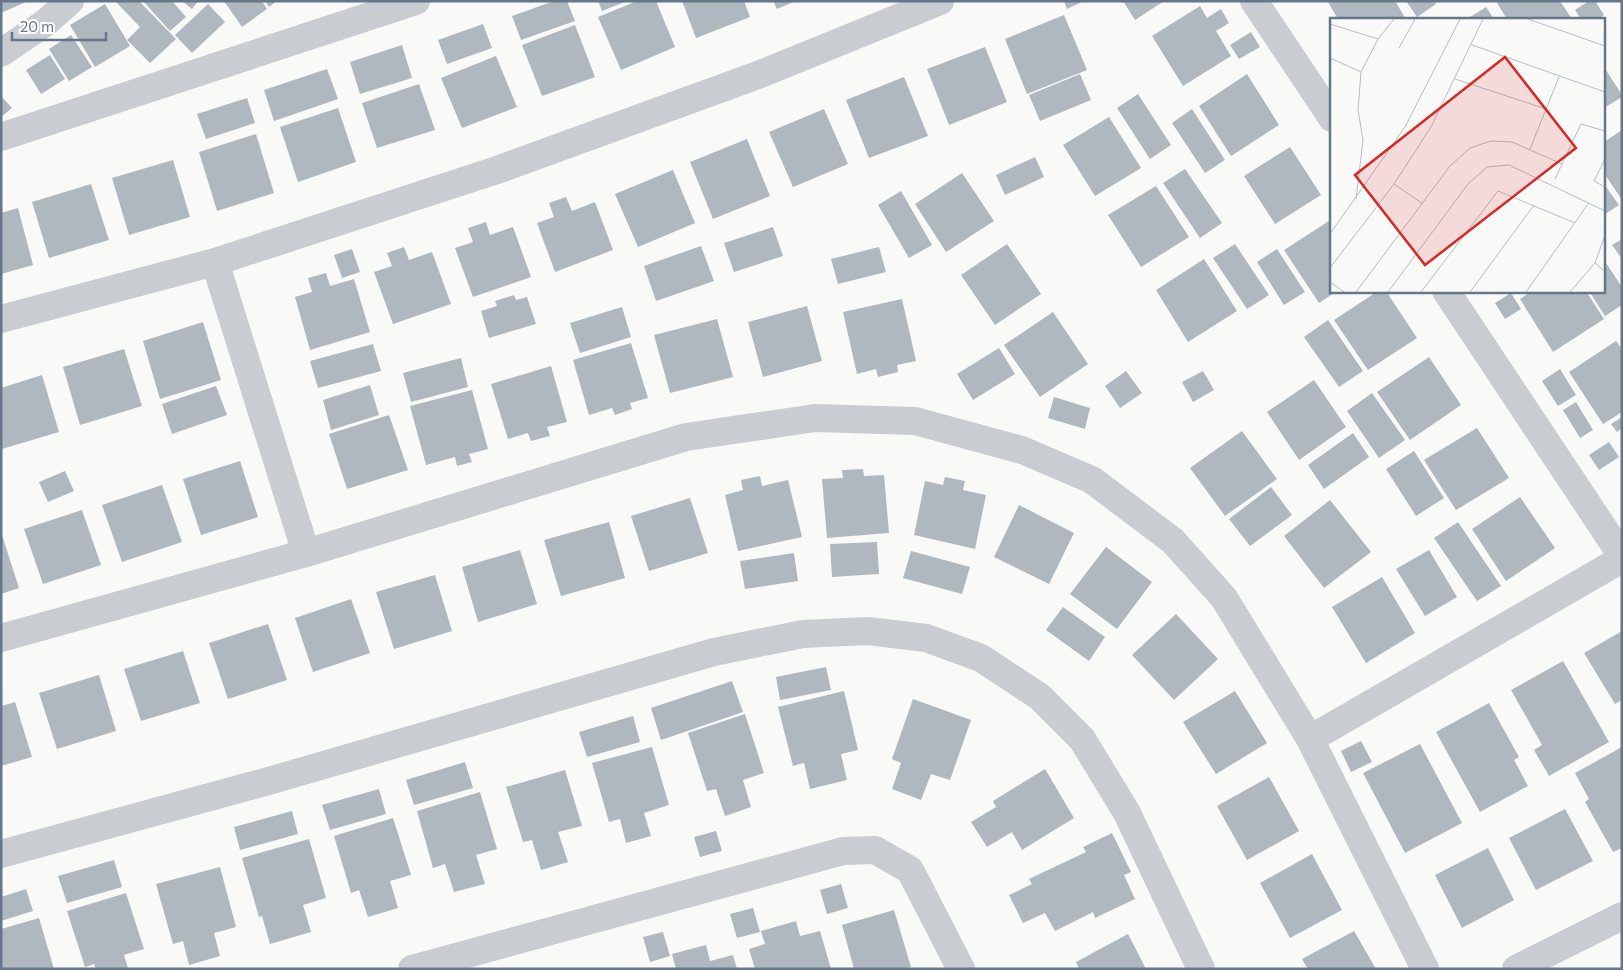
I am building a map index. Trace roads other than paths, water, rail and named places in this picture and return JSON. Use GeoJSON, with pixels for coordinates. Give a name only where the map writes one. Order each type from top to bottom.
{"type":"FeatureCollection","features":[{"type":"Feature","properties":{"kind":"street"},"geometry":{"type":"LineString","coordinates":[[1,53],[45,23],[70,1]]}},
{"type":"Feature","properties":{"kind":"street"},"geometry":{"type":"LineString","coordinates":[[1,137],[416,1]]}},
{"type":"Feature","properties":{"kind":"street"},"geometry":{"type":"LineString","coordinates":[[1,319],[215,262],[497,170],[758,75],[940,1]]}},
{"type":"Feature","properties":{"kind":"street"},"geometry":{"type":"LineString","coordinates":[[1254,1],[1330,115]]}},
{"type":"Feature","properties":{"kind":"street"},"geometry":{"type":"LineString","coordinates":[[215,262],[306,553]]}},
{"type":"Feature","properties":{"kind":"street"},"geometry":{"type":"LineString","coordinates":[[1310,739],[1622,557],[1447,292]]}},
{"type":"Feature","properties":{"kind":"street"},"geometry":{"type":"LineString","coordinates":[[1,638],[306,553],[686,437],[814,418],[915,421],[1022,450],[1092,480],[1173,541],[1224,598],[1310,739],[1425,969]]}},
{"type":"Feature","properties":{"kind":"street"},"geometry":{"type":"LineString","coordinates":[[1,854],[272,780],[714,652],[803,634],[868,631],[926,638],[981,658],[1040,697],[1082,739],[1127,814],[1201,969]]}},
{"type":"Feature","properties":{"kind":"street"},"geometry":{"type":"LineString","coordinates":[[412,969],[843,851],[875,850],[910,870],[961,969]]}},
{"type":"Feature","properties":{"kind":"street"},"geometry":{"type":"LineString","coordinates":[[1516,969],[1622,916]]}}]}
